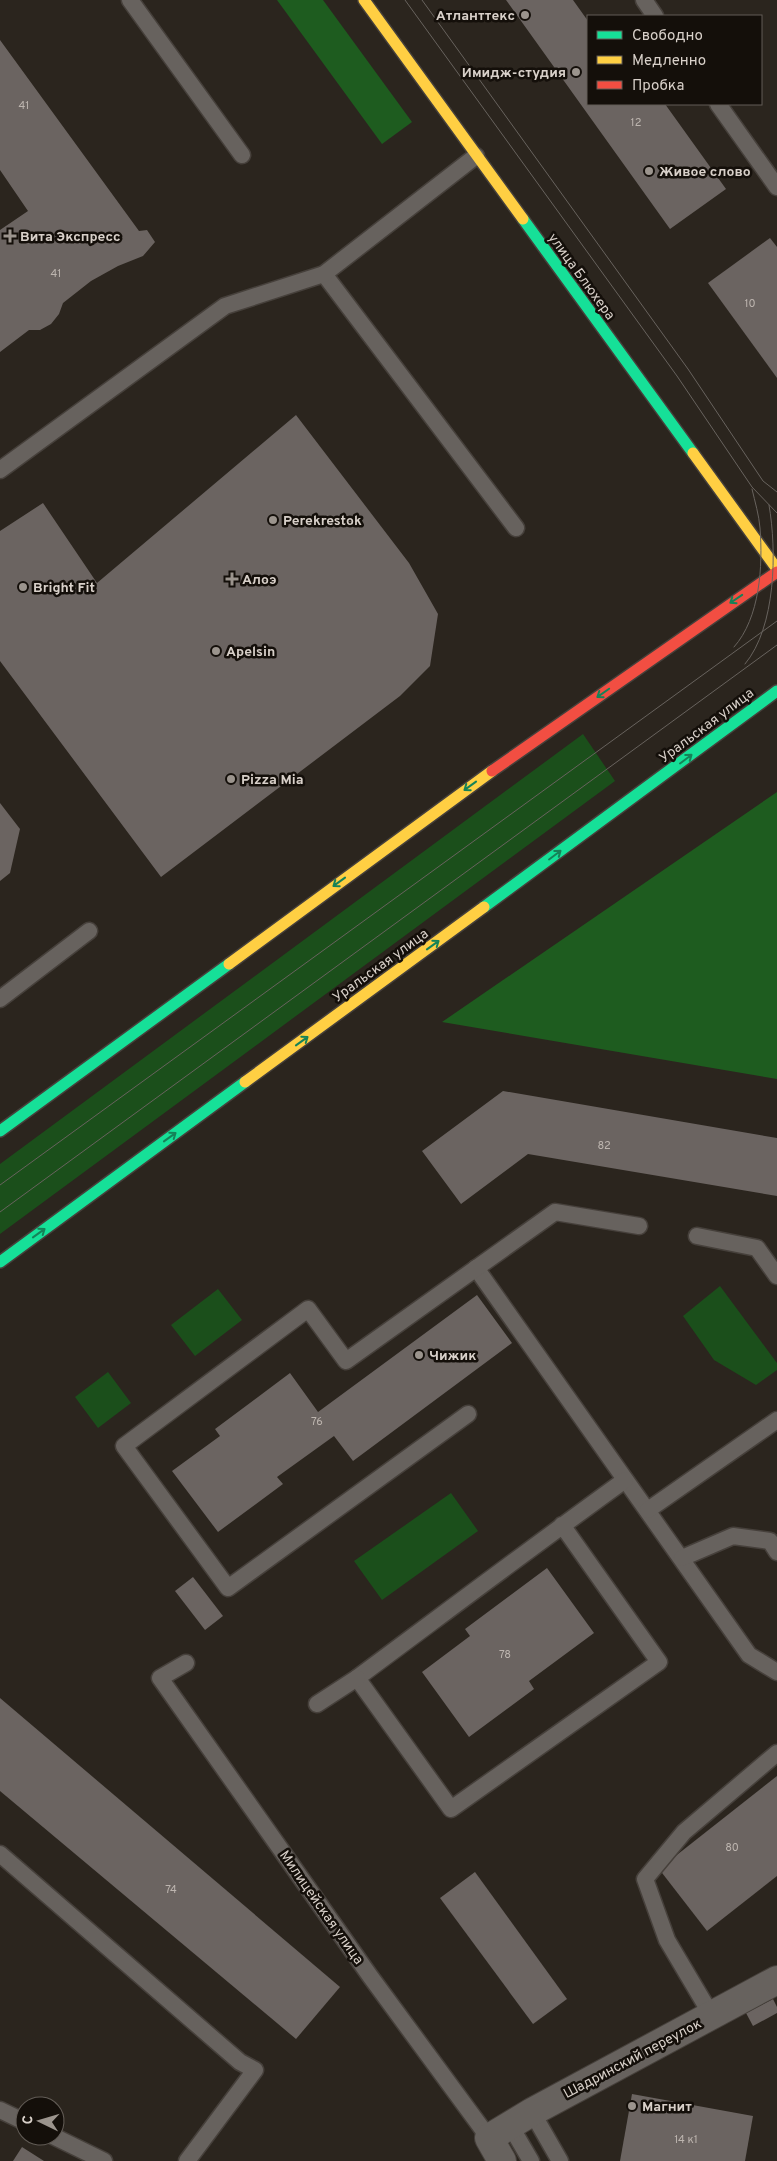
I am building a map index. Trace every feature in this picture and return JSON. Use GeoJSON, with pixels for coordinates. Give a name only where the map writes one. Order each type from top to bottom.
{"type":"FeatureCollection","features":[{"type":"Feature","properties":{"kind":"main road","name":"улица Блюхера"},"geometry":{"type":"LineString","coordinates":[[364,0],[777,571]]}},
{"type":"Feature","properties":{"kind":"main road"},"geometry":{"type":"LineString","coordinates":[[0,1132],[468,788],[777,571]]}},
{"type":"Feature","properties":{"kind":"main road","name":"Уральская улица"},"geometry":{"type":"LineString","coordinates":[[0,1262],[777,691]]}},
{"type":"Feature","properties":{"kind":"street","name":"Шадринский переулок"},"geometry":{"type":"LineString","coordinates":[[508,2134],[712,2016],[776,1983]]}},
{"type":"Feature","properties":{"kind":"lane"},"geometry":{"type":"LineString","coordinates":[[130,0],[242,155]]}},
{"type":"Feature","properties":{"kind":"lane"},"geometry":{"type":"LineString","coordinates":[[644,0],[654,15]]}},
{"type":"Feature","properties":{"kind":"lane"},"geometry":{"type":"LineString","coordinates":[[719,105],[777,188]]}},
{"type":"Feature","properties":{"kind":"lane"},"geometry":{"type":"LineString","coordinates":[[0,470],[225,306],[324,274],[476,156]]}},
{"type":"Feature","properties":{"kind":"lane"},"geometry":{"type":"LineString","coordinates":[[324,274],[516,528]]}},
{"type":"Feature","properties":{"kind":"lane"},"geometry":{"type":"LineString","coordinates":[[0,999],[89,931]]}},
{"type":"Feature","properties":{"kind":"lane"},"geometry":{"type":"LineString","coordinates":[[468,1414],[228,1588],[124,1446],[308,1309],[346,1360],[555,1212],[639,1226]]}},
{"type":"Feature","properties":{"kind":"lane"},"geometry":{"type":"LineString","coordinates":[[697,1236],[757,1248],[777,1276]]}},
{"type":"Feature","properties":{"kind":"lane"},"geometry":{"type":"LineString","coordinates":[[476,1268],[749,1655],[777,1672]]}},
{"type":"Feature","properties":{"kind":"lane"},"geometry":{"type":"LineString","coordinates":[[648,1510],[777,1420]]}},
{"type":"Feature","properties":{"kind":"lane"},"geometry":{"type":"LineString","coordinates":[[317,1704],[357,1678],[625,1480]]}},
{"type":"Feature","properties":{"kind":"lane"},"geometry":{"type":"LineString","coordinates":[[357,1678],[451,1809],[659,1662],[562,1525]]}},
{"type":"Feature","properties":{"kind":"lane"},"geometry":{"type":"LineString","coordinates":[[682,1558],[733,1536],[770,1542],[777,1552]]}},
{"type":"Feature","properties":{"kind":"lane","name":"Милицейская улица"},"geometry":{"type":"LineString","coordinates":[[186,1662],[160,1678],[370,1976],[508,2134]]}},
{"type":"Feature","properties":{"kind":"lane"},"geometry":{"type":"LineString","coordinates":[[712,2016],[667,1940],[645,1879],[684,1832],[777,1753]]}},
{"type":"Feature","properties":{"kind":"lane"},"geometry":{"type":"LineString","coordinates":[[0,1854],[240,2062],[256,2070],[187,2161]]}},
{"type":"Feature","properties":{"kind":"lane"},"geometry":{"type":"LineString","coordinates":[[0,2110],[15,2117]]}},
{"type":"Feature","properties":{"kind":"lane"},"geometry":{"type":"LineString","coordinates":[[508,2134],[531,2161]]}},
{"type":"Feature","properties":{"kind":"lane"},"geometry":{"type":"LineString","coordinates":[[508,2134],[560,2161]]}},
{"type":"Feature","properties":{"kind":"lane"},"geometry":{"type":"LineString","coordinates":[[65,2142],[104,2161]]}},
{"type":"Feature","properties":{"kind":"green space"},"geometry":{"type":"Polygon","coordinates":[[[277,0],[323,0],[412,122],[382,144],[277,0]]]}},
{"type":"Feature","properties":{"kind":"green space"},"geometry":{"type":"Polygon","coordinates":[[[583,734],[615,781],[0,1234],[0,1164],[583,734]]]}},
{"type":"Feature","properties":{"kind":"green space"},"geometry":{"type":"Polygon","coordinates":[[[777,792],[777,1079],[442,1022],[777,792]]]}},
{"type":"Feature","properties":{"kind":"green space"},"geometry":{"type":"Polygon","coordinates":[[[720,1286],[777,1363],[777,1370],[756,1385],[714,1360],[683,1316],[720,1286]]]}},
{"type":"Feature","properties":{"kind":"green space"},"geometry":{"type":"Polygon","coordinates":[[[218,1289],[242,1320],[195,1356],[171,1325],[218,1289]]]}},
{"type":"Feature","properties":{"kind":"green space"},"geometry":{"type":"Polygon","coordinates":[[[108,1372],[131,1403],[98,1428],[75,1397],[108,1372]]]}},
{"type":"Feature","properties":{"kind":"green space"},"geometry":{"type":"Polygon","coordinates":[[[451,1493],[478,1531],[382,1600],[354,1561],[451,1493]]]}},
{"type":"Feature","properties":{"kind":"building"},"geometry":{"type":"Polygon","coordinates":[[[506,0],[573,0],[587,20],[587,105],[666,105],[726,189],[670,229],[506,0]]]}},
{"type":"Feature","properties":{"kind":"building"},"geometry":{"type":"Polygon","coordinates":[[[0,40],[139,231],[147,230],[155,242],[143,256],[118,266],[91,281],[63,303],[59,314],[51,324],[40,330],[29,330],[0,352],[0,230],[28,211],[0,170],[0,40]]]}},
{"type":"Feature","properties":{"kind":"building"},"geometry":{"type":"Polygon","coordinates":[[[770,238],[777,247],[777,378],[708,283],[770,238]]]}},
{"type":"Feature","properties":{"kind":"building","name":"Apelsin"},"geometry":{"type":"Polygon","coordinates":[[[296,415],[409,563],[438,614],[430,666],[400,696],[161,877],[0,661],[0,531],[43,503],[97,583],[296,415]]]}},
{"type":"Feature","properties":{"kind":"building"},"geometry":{"type":"Polygon","coordinates":[[[0,803],[20,829],[10,873],[0,881],[0,803]]]}},
{"type":"Feature","properties":{"kind":"building"},"geometry":{"type":"Polygon","coordinates":[[[503,1091],[777,1138],[777,1196],[528,1154],[461,1204],[422,1151],[503,1091]]]}},
{"type":"Feature","properties":{"kind":"building"},"geometry":{"type":"Polygon","coordinates":[[[477,1295],[512,1343],[353,1461],[334,1436],[277,1477],[283,1484],[218,1532],[172,1471],[220,1436],[215,1429],[290,1373],[318,1412],[477,1295]]]}},
{"type":"Feature","properties":{"kind":"building"},"geometry":{"type":"Polygon","coordinates":[[[547,1568],[594,1633],[529,1681],[534,1689],[469,1737],[422,1672],[470,1636],[465,1629],[547,1568]]]}},
{"type":"Feature","properties":{"kind":"building"},"geometry":{"type":"Polygon","coordinates":[[[193,1577],[223,1616],[205,1630],[175,1591],[193,1577]]]}},
{"type":"Feature","properties":{"kind":"building"},"geometry":{"type":"Polygon","coordinates":[[[0,1698],[340,1987],[296,2039],[0,1791],[0,1698]]]}},
{"type":"Feature","properties":{"kind":"building"},"geometry":{"type":"Polygon","coordinates":[[[777,1776],[777,1876],[707,1931],[659,1869],[777,1776]]]}},
{"type":"Feature","properties":{"kind":"building"},"geometry":{"type":"Polygon","coordinates":[[[475,1872],[567,1999],[533,2024],[440,1898],[475,1872]]]}},
{"type":"Feature","properties":{"kind":"building"},"geometry":{"type":"Polygon","coordinates":[[[773,1999],[777,2007],[777,2013],[753,2026],[746,2013],[773,1999]]]}},
{"type":"Feature","properties":{"kind":"building"},"geometry":{"type":"Polygon","coordinates":[[[632,2094],[753,2116],[745,2161],[620,2161],[632,2094]]]}},
{"type":"Feature","properties":{"kind":"building"},"geometry":{"type":"Polygon","coordinates":[[[22,2147],[44,2161],[13,2161],[22,2147]]]}},
{"type":"Feature","properties":{"kind":"tram line"},"geometry":{"type":"LineString","coordinates":[[405,0],[677,376],[752,487],[777,513]]}},
{"type":"Feature","properties":{"kind":"tram line"},"geometry":{"type":"LineString","coordinates":[[422,0],[688,369],[763,481],[777,492]]}},
{"type":"Feature","properties":{"kind":"tram line"},"geometry":{"type":"LineString","coordinates":[[734,647],[743,635],[749,622],[758,591],[760,575],[760,528],[752,489]]}},
{"type":"Feature","properties":{"kind":"tram line"},"geometry":{"type":"LineString","coordinates":[[745,664],[763,630],[772,588],[773,544],[769,505]]}},
{"type":"Feature","properties":{"kind":"tram line"},"geometry":{"type":"LineString","coordinates":[[0,1185],[777,621]]}},
{"type":"Feature","properties":{"kind":"tram line"},"geometry":{"type":"LineString","coordinates":[[0,1212],[777,645]]}},
{"type":"Feature","properties":{"kind":"traffic: fast"},"geometry":{"type":"LineString","coordinates":[[523,219],[693,453]]}},
{"type":"Feature","properties":{"kind":"traffic: fast"},"geometry":{"type":"LineString","coordinates":[[484,907],[777,691]]}},
{"type":"Feature","properties":{"kind":"traffic: fast"},"geometry":{"type":"LineString","coordinates":[[0,1131],[229,964]]}},
{"type":"Feature","properties":{"kind":"traffic: fast"},"geometry":{"type":"LineString","coordinates":[[0,1262],[245,1082]]}},
{"type":"Feature","properties":{"kind":"traffic: slow"},"geometry":{"type":"LineString","coordinates":[[364,0],[523,219]]}},
{"type":"Feature","properties":{"kind":"traffic: slow"},"geometry":{"type":"LineString","coordinates":[[693,453],[777,569]]}},
{"type":"Feature","properties":{"kind":"traffic: slow"},"geometry":{"type":"LineString","coordinates":[[229,964],[492,771]]}},
{"type":"Feature","properties":{"kind":"traffic: slow"},"geometry":{"type":"LineString","coordinates":[[245,1082],[484,907]]}},
{"type":"Feature","properties":{"kind":"traffic: jam"},"geometry":{"type":"LineString","coordinates":[[492,771],[777,572]]}},
{"type":"Feature","properties":{"kind":"place","name":"Атланттекс"},"geometry":{"type":"Point","coordinates":[525,15]}},
{"type":"Feature","properties":{"kind":"place","name":"Имидж-студия"},"geometry":{"type":"Point","coordinates":[576,72]}},
{"type":"Feature","properties":{"kind":"place","name":"Живое слово"},"geometry":{"type":"Point","coordinates":[649,171]}},
{"type":"Feature","properties":{"kind":"place","name":"Вита Экспресс"},"geometry":{"type":"Point","coordinates":[10,236]}},
{"type":"Feature","properties":{"kind":"place","name":"Perekrestok"},"geometry":{"type":"Point","coordinates":[273,520]}},
{"type":"Feature","properties":{"kind":"place","name":"Алоэ"},"geometry":{"type":"Point","coordinates":[232,579]}},
{"type":"Feature","properties":{"kind":"place","name":"Bright Fit"},"geometry":{"type":"Point","coordinates":[23,587]}},
{"type":"Feature","properties":{"kind":"place","name":"Apelsin"},"geometry":{"type":"Point","coordinates":[216,651]}},
{"type":"Feature","properties":{"kind":"place","name":"Pizza Mia"},"geometry":{"type":"Point","coordinates":[231,779]}},
{"type":"Feature","properties":{"kind":"place","name":"Чижик"},"geometry":{"type":"Point","coordinates":[419,1355]}},
{"type":"Feature","properties":{"kind":"place","name":"Магнит"},"geometry":{"type":"Point","coordinates":[632,2106]}}]}
